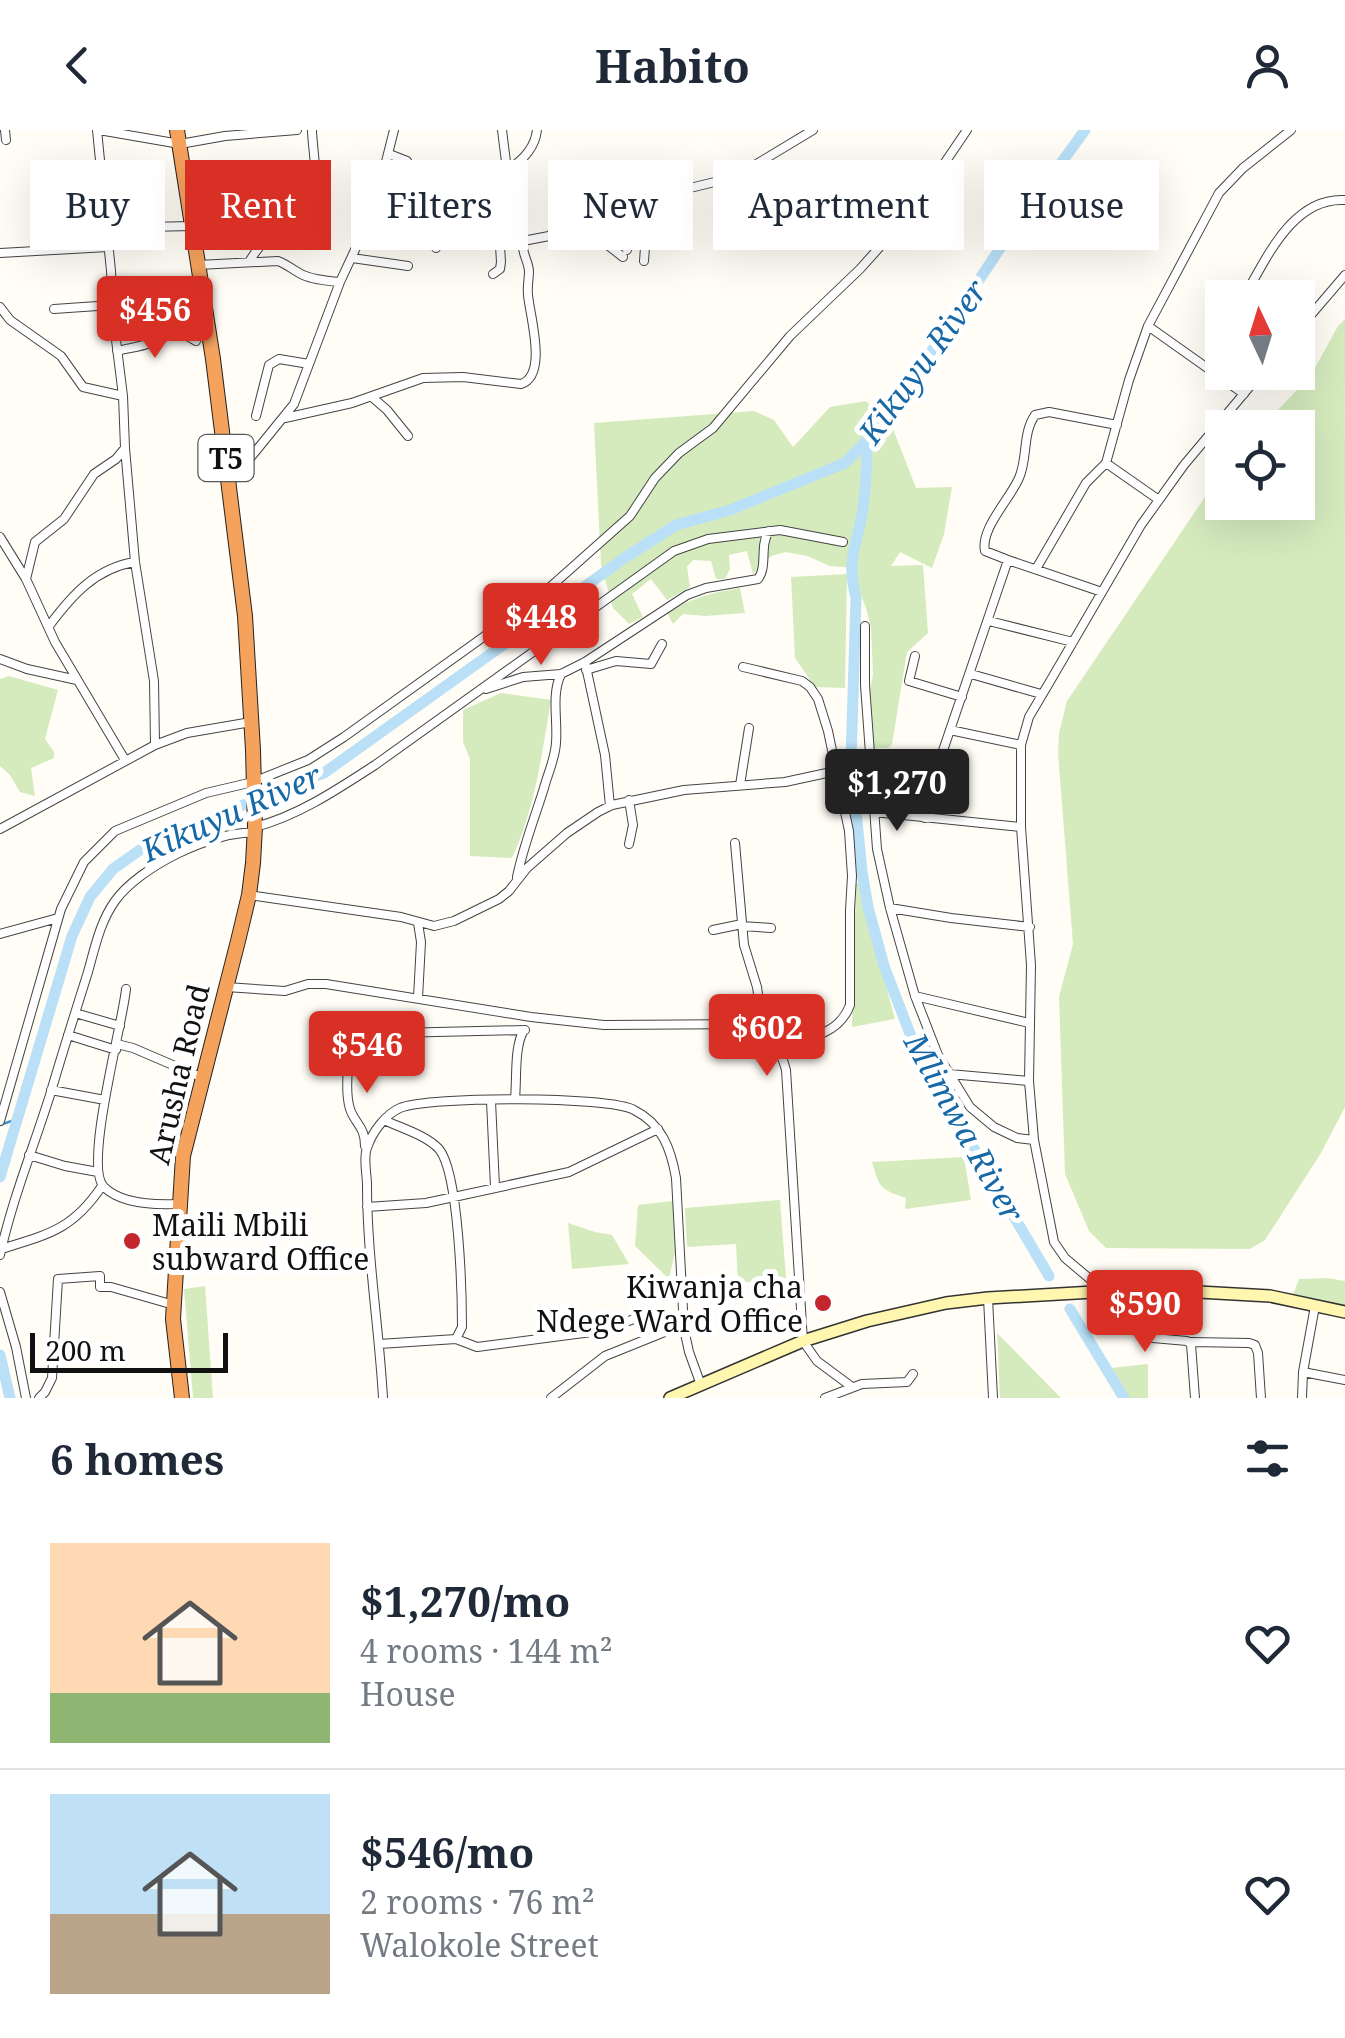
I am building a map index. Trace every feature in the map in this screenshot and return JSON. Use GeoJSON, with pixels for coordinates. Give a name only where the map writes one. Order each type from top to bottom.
{"type":"FeatureCollection","features":[{"type":"Feature","properties":{"kind":"highway","name":"T5"},"geometry":{"type":"LineString","coordinates":[[178,137],[185,179]]}},
{"type":"Feature","properties":{"kind":"highway","name":"T5"},"geometry":{"type":"LineString","coordinates":[[196,250],[245,616],[255,828]]}},
{"type":"Feature","properties":{"kind":"highway","name":"Arusha Road"},"geometry":{"type":"LineString","coordinates":[[182,1398],[174,1305],[183,1156],[249,895],[255,828]]}},
{"type":"Feature","properties":{"kind":"street"},"geometry":{"type":"LineString","coordinates":[[101,160],[98,130],[178,137],[297,130]]}},
{"type":"Feature","properties":{"kind":"street"},"geometry":{"type":"LineString","coordinates":[[249,262],[264,240],[293,215],[315,203],[312,130]]}},
{"type":"Feature","properties":{"kind":"street"},"geometry":{"type":"LineString","coordinates":[[230,484],[294,404],[340,282],[374,209],[394,130]]}},
{"type":"Feature","properties":{"kind":"street"},"geometry":{"type":"LineString","coordinates":[[502,130],[505,160]]}},
{"type":"Feature","properties":{"kind":"street"},"geometry":{"type":"LineString","coordinates":[[521,160],[538,130]]}},
{"type":"Feature","properties":{"kind":"street"},"geometry":{"type":"LineString","coordinates":[[693,187],[730,179],[813,130]]}},
{"type":"Feature","properties":{"kind":"street"},"geometry":{"type":"LineString","coordinates":[[0,1121],[59,918],[84,862],[115,831],[206,793],[252,785],[308,760],[540,598],[630,516],[655,478],[713,428],[790,336],[860,268],[912,211],[967,130]]}},
{"type":"Feature","properties":{"kind":"street"},"geometry":{"type":"LineString","coordinates":[[1036,570],[1086,483],[1106,463],[1148,326],[1219,193],[1243,168],[1291,130]]}},
{"type":"Feature","properties":{"kind":"street"},"geometry":{"type":"LineString","coordinates":[[389,154],[407,160]]}},
{"type":"Feature","properties":{"kind":"street"},"geometry":{"type":"LineString","coordinates":[[1254,280],[1285,231],[1302,214],[1320,203],[1345,200]]}},
{"type":"Feature","properties":{"kind":"street"},"geometry":{"type":"LineString","coordinates":[[528,240],[548,236]]}},
{"type":"Feature","properties":{"kind":"street"},"geometry":{"type":"LineString","coordinates":[[284,418],[372,397],[431,377],[527,383],[532,378],[535,356],[528,261],[540,239]]}},
{"type":"Feature","properties":{"kind":"street"},"geometry":{"type":"LineString","coordinates":[[0,253],[54,250]]}},
{"type":"Feature","properties":{"kind":"street"},"geometry":{"type":"LineString","coordinates":[[108,250],[136,562],[154,681],[155,745]]}},
{"type":"Feature","properties":{"kind":"street"},"geometry":{"type":"LineString","coordinates":[[497,276],[501,250]]}},
{"type":"Feature","properties":{"kind":"street"},"geometry":{"type":"LineString","coordinates":[[522,250],[528,261]]}},
{"type":"Feature","properties":{"kind":"street"},"geometry":{"type":"LineString","coordinates":[[644,261],[645,250]]}},
{"type":"Feature","properties":{"kind":"street"},"geometry":{"type":"LineString","coordinates":[[352,258],[408,266]]}},
{"type":"Feature","properties":{"kind":"street"},"geometry":{"type":"LineString","coordinates":[[198,265],[284,262],[301,274],[340,282]]}},
{"type":"Feature","properties":{"kind":"street"},"geometry":{"type":"LineString","coordinates":[[1315,310],[1345,276]]}},
{"type":"Feature","properties":{"kind":"street"},"geometry":{"type":"LineString","coordinates":[[54,309],[112,305]]}},
{"type":"Feature","properties":{"kind":"street"},"geometry":{"type":"LineString","coordinates":[[0,307],[10,320],[61,356],[83,387],[123,396]]}},
{"type":"Feature","properties":{"kind":"street"},"geometry":{"type":"LineString","coordinates":[[1148,326],[1244,394]]}},
{"type":"Feature","properties":{"kind":"street"},"geometry":{"type":"LineString","coordinates":[[117,350],[148,344],[164,335],[186,334],[196,340]]}},
{"type":"Feature","properties":{"kind":"street"},"geometry":{"type":"LineString","coordinates":[[256,416],[268,365],[279,358],[309,364]]}},
{"type":"Feature","properties":{"kind":"street"},"geometry":{"type":"LineString","coordinates":[[1106,1292],[1064,1258],[1054,1242],[1034,1140],[1029,1081],[1030,927],[1021,827],[1021,745],[1028,717],[1141,524],[1247,390]]}},
{"type":"Feature","properties":{"kind":"street"},"geometry":{"type":"LineString","coordinates":[[372,397],[408,436]]}},
{"type":"Feature","properties":{"kind":"street"},"geometry":{"type":"LineString","coordinates":[[1102,592],[986,552],[983,543],[1018,482],[1028,428],[1035,415],[1049,412],[1117,425]]}},
{"type":"Feature","properties":{"kind":"street"},"geometry":{"type":"LineString","coordinates":[[26,580],[35,542],[60,523],[94,474],[125,448]]}},
{"type":"Feature","properties":{"kind":"street"},"geometry":{"type":"LineString","coordinates":[[1106,463],[1158,500]]}},
{"type":"Feature","properties":{"kind":"street"},"geometry":{"type":"LineString","coordinates":[[586,666],[696,591],[758,579],[768,531]]}},
{"type":"Feature","properties":{"kind":"street"},"geometry":{"type":"LineString","coordinates":[[1,1252],[102,924],[126,887],[143,872],[201,844],[272,823],[331,793],[674,552],[708,539],[768,531],[843,542]]}},
{"type":"Feature","properties":{"kind":"street"},"geometry":{"type":"LineString","coordinates":[[0,536],[55,642],[126,760]]}},
{"type":"Feature","properties":{"kind":"street"},"geometry":{"type":"LineString","coordinates":[[925,818],[935,774],[1008,560]]}},
{"type":"Feature","properties":{"kind":"street"},"geometry":{"type":"LineString","coordinates":[[49,626],[78,590],[114,565],[136,562]]}},
{"type":"Feature","properties":{"kind":"street"},"geometry":{"type":"LineString","coordinates":[[989,621],[1073,642]]}},
{"type":"Feature","properties":{"kind":"street"},"geometry":{"type":"LineString","coordinates":[[865,626],[865,685],[877,848],[915,996],[938,1055],[970,1107],[994,1128],[1034,1140]]}},
{"type":"Feature","properties":{"kind":"street"},"geometry":{"type":"LineString","coordinates":[[478,692],[522,676],[561,674],[616,661],[651,664],[662,644]]}},
{"type":"Feature","properties":{"kind":"street"},"geometry":{"type":"LineString","coordinates":[[915,656],[909,681],[962,697]]}},
{"type":"Feature","properties":{"kind":"street"},"geometry":{"type":"LineString","coordinates":[[0,659],[77,680]]}},
{"type":"Feature","properties":{"kind":"street"},"geometry":{"type":"LineString","coordinates":[[586,666],[605,755],[610,806]]}},
{"type":"Feature","properties":{"kind":"street"},"geometry":{"type":"LineString","coordinates":[[743,668],[810,686],[823,715],[849,831],[850,1005],[846,1016],[826,1033],[776,1043]]}},
{"type":"Feature","properties":{"kind":"street"},"geometry":{"type":"LineString","coordinates":[[249,895],[402,917],[434,926],[484,908],[509,891],[555,753],[555,694],[561,674]]}},
{"type":"Feature","properties":{"kind":"street"},"geometry":{"type":"LineString","coordinates":[[971,674],[1041,694]]}},
{"type":"Feature","properties":{"kind":"street"},"geometry":{"type":"LineString","coordinates":[[0,829],[155,745],[187,734],[252,722]]}},
{"type":"Feature","properties":{"kind":"street"},"geometry":{"type":"LineString","coordinates":[[740,785],[748,728]]}},
{"type":"Feature","properties":{"kind":"street"},"geometry":{"type":"LineString","coordinates":[[950,730],[1021,745]]}},
{"type":"Feature","properties":{"kind":"street"},"geometry":{"type":"LineString","coordinates":[[516,878],[568,833],[610,806],[684,790],[785,782],[836,770]]}},
{"type":"Feature","properties":{"kind":"street"},"geometry":{"type":"LineString","coordinates":[[629,800],[633,825],[629,844]]}},
{"type":"Feature","properties":{"kind":"street"},"geometry":{"type":"LineString","coordinates":[[874,812],[1021,827]]}},
{"type":"Feature","properties":{"kind":"street"},"geometry":{"type":"LineString","coordinates":[[736,843],[744,945],[760,1008],[755,1024]]}},
{"type":"Feature","properties":{"kind":"street"},"geometry":{"type":"LineString","coordinates":[[890,908],[1030,927]]}},
{"type":"Feature","properties":{"kind":"street"},"geometry":{"type":"LineString","coordinates":[[0,934],[59,918]]}},
{"type":"Feature","properties":{"kind":"street"},"geometry":{"type":"LineString","coordinates":[[418,923],[418,998]]}},
{"type":"Feature","properties":{"kind":"street"},"geometry":{"type":"LineString","coordinates":[[713,930],[742,925],[771,928]]}},
{"type":"Feature","properties":{"kind":"street"},"geometry":{"type":"LineString","coordinates":[[226,987],[285,991],[308,984],[326,984],[531,1018],[604,1025],[755,1024],[776,1043],[786,1070],[803,1341],[817,1361],[852,1386]]}},
{"type":"Feature","properties":{"kind":"street"},"geometry":{"type":"LineString","coordinates":[[126,989],[99,1129],[98,1172],[102,1186],[140,1203],[178,1204]]}},
{"type":"Feature","properties":{"kind":"street"},"geometry":{"type":"LineString","coordinates":[[915,996],[1029,1022]]}},
{"type":"Feature","properties":{"kind":"street"},"geometry":{"type":"LineString","coordinates":[[75,1013],[120,1026]]}},
{"type":"Feature","properties":{"kind":"street"},"geometry":{"type":"LineString","coordinates":[[515,1099],[518,1046],[531,1018]]}},
{"type":"Feature","properties":{"kind":"street"},"geometry":{"type":"LineString","coordinates":[[383,1398],[364,1131],[351,1114],[348,1101],[353,1034],[525,1030]]}},
{"type":"Feature","properties":{"kind":"street"},"geometry":{"type":"LineString","coordinates":[[68,1035],[116,1047],[203,1078]]}},
{"type":"Feature","properties":{"kind":"street"},"geometry":{"type":"LineString","coordinates":[[950,1074],[1029,1081]]}},
{"type":"Feature","properties":{"kind":"street"},"geometry":{"type":"LineString","coordinates":[[0,1076],[13,1075]]}},
{"type":"Feature","properties":{"kind":"street"},"geometry":{"type":"LineString","coordinates":[[51,1090],[105,1100]]}},
{"type":"Feature","properties":{"kind":"street"},"geometry":{"type":"LineString","coordinates":[[366,1150],[384,1120],[397,1109],[427,1101],[515,1099],[622,1104],[644,1115],[667,1141],[676,1178],[684,1329],[708,1398]]}},
{"type":"Feature","properties":{"kind":"street"},"geometry":{"type":"LineString","coordinates":[[491,1100],[495,1187]]}},
{"type":"Feature","properties":{"kind":"street"},"geometry":{"type":"LineString","coordinates":[[384,1120],[438,1148],[445,1160],[454,1197],[462,1309],[462,1327],[456,1339]]}},
{"type":"Feature","properties":{"kind":"street"},"geometry":{"type":"LineString","coordinates":[[367,1208],[410,1206],[569,1172],[658,1129]]}},
{"type":"Feature","properties":{"kind":"street"},"geometry":{"type":"LineString","coordinates":[[29,1155],[98,1172]]}},
{"type":"Feature","properties":{"kind":"street"},"geometry":{"type":"LineString","coordinates":[[1,1252],[66,1226],[102,1186]]}},
{"type":"Feature","properties":{"kind":"street"},"geometry":{"type":"LineString","coordinates":[[39,1398],[52,1378],[58,1280],[100,1276],[100,1288],[111,1286],[174,1305]]}},
{"type":"Feature","properties":{"kind":"street"},"geometry":{"type":"LineString","coordinates":[[1145,1289],[1152,1338],[1255,1345],[1261,1398]]}},
{"type":"Feature","properties":{"kind":"street"},"geometry":{"type":"LineString","coordinates":[[670,1398],[803,1341],[946,1303],[1145,1289],[1270,1296],[1345,1312]]}},
{"type":"Feature","properties":{"kind":"street"},"geometry":{"type":"LineString","coordinates":[[0,1292],[26,1398]]}},
{"type":"Feature","properties":{"kind":"street"},"geometry":{"type":"LineString","coordinates":[[988,1298],[993,1398]]}},
{"type":"Feature","properties":{"kind":"street"},"geometry":{"type":"LineString","coordinates":[[1302,1398],[1315,1306]]}},
{"type":"Feature","properties":{"kind":"street"},"geometry":{"type":"LineString","coordinates":[[380,1344],[456,1339],[478,1347],[599,1331],[640,1317],[673,1329]]}},
{"type":"Feature","properties":{"kind":"street"},"geometry":{"type":"LineString","coordinates":[[552,1398],[596,1362],[673,1329],[684,1329]]}},
{"type":"Feature","properties":{"kind":"street"},"geometry":{"type":"LineString","coordinates":[[1190,1342],[1195,1398]]}},
{"type":"Feature","properties":{"kind":"street"},"geometry":{"type":"LineString","coordinates":[[1303,1372],[1345,1380]]}},
{"type":"Feature","properties":{"kind":"street"},"geometry":{"type":"LineString","coordinates":[[825,1398],[852,1386],[901,1383],[913,1374]]}},
{"type":"Feature","properties":{"kind":"green space"},"geometry":{"type":"Polygon","coordinates":[[[1345,319],[1345,1107],[1321,1153],[1265,1240],[1250,1249],[1106,1248],[1089,1231],[1065,1174],[1059,997],[1073,944],[1058,753],[1067,701],[1205,497],[1205,520],[1315,520],[1315,410],[1278,410],[1297,390],[1315,390],[1315,368],[1345,319]]]}},
{"type":"Feature","properties":{"kind":"green space"},"geometry":{"type":"Polygon","coordinates":[[[866,401],[893,429],[916,488],[952,487],[944,534],[932,568],[900,552],[891,566],[923,565],[928,633],[907,652],[892,744],[888,748],[874,748],[869,694],[873,675],[871,627],[855,568],[830,566],[786,552],[771,556],[753,574],[747,551],[729,555],[730,569],[725,579],[716,579],[711,561],[693,560],[687,567],[690,587],[667,600],[651,579],[632,594],[643,617],[629,624],[613,608],[601,565],[594,423],[754,411],[774,420],[793,447],[830,407],[866,401]]]}},
{"type":"Feature","properties":{"kind":"green space"},"geometry":{"type":"Polygon","coordinates":[[[847,574],[845,688],[815,687],[795,658],[791,577],[847,574]]]}},
{"type":"Feature","properties":{"kind":"green space"},"geometry":{"type":"Polygon","coordinates":[[[740,588],[745,613],[683,614],[673,624],[667,613],[702,597],[740,588]]]}},
{"type":"Feature","properties":{"kind":"green space"},"geometry":{"type":"Polygon","coordinates":[[[9,676],[58,690],[45,739],[54,758],[31,768],[35,796],[20,792],[0,766],[0,679],[9,676]]]}},
{"type":"Feature","properties":{"kind":"green space"},"geometry":{"type":"Polygon","coordinates":[[[501,693],[551,700],[541,760],[527,820],[512,858],[470,856],[470,759],[463,742],[463,710],[501,693]]]}},
{"type":"Feature","properties":{"kind":"green space"},"geometry":{"type":"Polygon","coordinates":[[[856,883],[861,883],[895,1019],[852,1027],[856,883]]]}},
{"type":"Feature","properties":{"kind":"green space"},"geometry":{"type":"Polygon","coordinates":[[[964,1157],[971,1200],[905,1209],[906,1198],[882,1187],[872,1162],[964,1157]]]}},
{"type":"Feature","properties":{"kind":"green space"},"geometry":{"type":"Polygon","coordinates":[[[780,1200],[786,1278],[738,1283],[736,1244],[687,1247],[685,1208],[780,1200]]]}},
{"type":"Feature","properties":{"kind":"green space"},"geometry":{"type":"Polygon","coordinates":[[[673,1201],[675,1252],[669,1279],[635,1246],[638,1205],[673,1201]]]}},
{"type":"Feature","properties":{"kind":"green space"},"geometry":{"type":"Polygon","coordinates":[[[568,1223],[612,1235],[629,1264],[572,1269],[568,1223]]]}},
{"type":"Feature","properties":{"kind":"green space"},"geometry":{"type":"Polygon","coordinates":[[[1299,1279],[1345,1281],[1345,1308],[1292,1297],[1299,1279]]]}},
{"type":"Feature","properties":{"kind":"green space"},"geometry":{"type":"Polygon","coordinates":[[[205,1286],[213,1398],[193,1398],[184,1289],[205,1286]]]}},
{"type":"Feature","properties":{"kind":"green space"},"geometry":{"type":"Polygon","coordinates":[[[997,1333],[1061,1398],[1000,1398],[997,1333]]]}},
{"type":"Feature","properties":{"kind":"green space"},"geometry":{"type":"Polygon","coordinates":[[[1148,1364],[1148,1398],[1129,1398],[1111,1368],[1148,1364]]]}},
{"type":"Feature","properties":{"kind":"waterway","name":"Kikuyu River"},"geometry":{"type":"LineString","coordinates":[[0,1177],[72,936],[90,897],[113,869],[154,840],[324,773],[676,525],[730,510],[845,463],[867,440],[870,426],[909,385],[1085,130]]}},
{"type":"Feature","properties":{"kind":"waterway","name":"Mlimwa River"},"geometry":{"type":"LineString","coordinates":[[867,440],[864,500],[852,566],[856,598],[851,760],[868,907],[884,966],[917,1052],[1049,1276]]}},
{"type":"Feature","properties":{"kind":"waterway"},"geometry":{"type":"LineString","coordinates":[[0,1125],[17,1119]]}},
{"type":"Feature","properties":{"kind":"waterway","name":"Mlimwa River"},"geometry":{"type":"LineString","coordinates":[[1070,1309],[1124,1398]]}},
{"type":"Feature","properties":{"kind":"waterway","name":"Kikuyu River"},"geometry":{"type":"LineString","coordinates":[[0,1355],[10,1398]]}},
{"type":"Feature","properties":{"kind":"place","name":"Maili Mbili subward Office"},"geometry":{"type":"Point","coordinates":[132,1241]}},
{"type":"Feature","properties":{"kind":"place","name":"Kiwanja cha Ndege Ward Office"},"geometry":{"type":"Point","coordinates":[823,1303]}}]}
